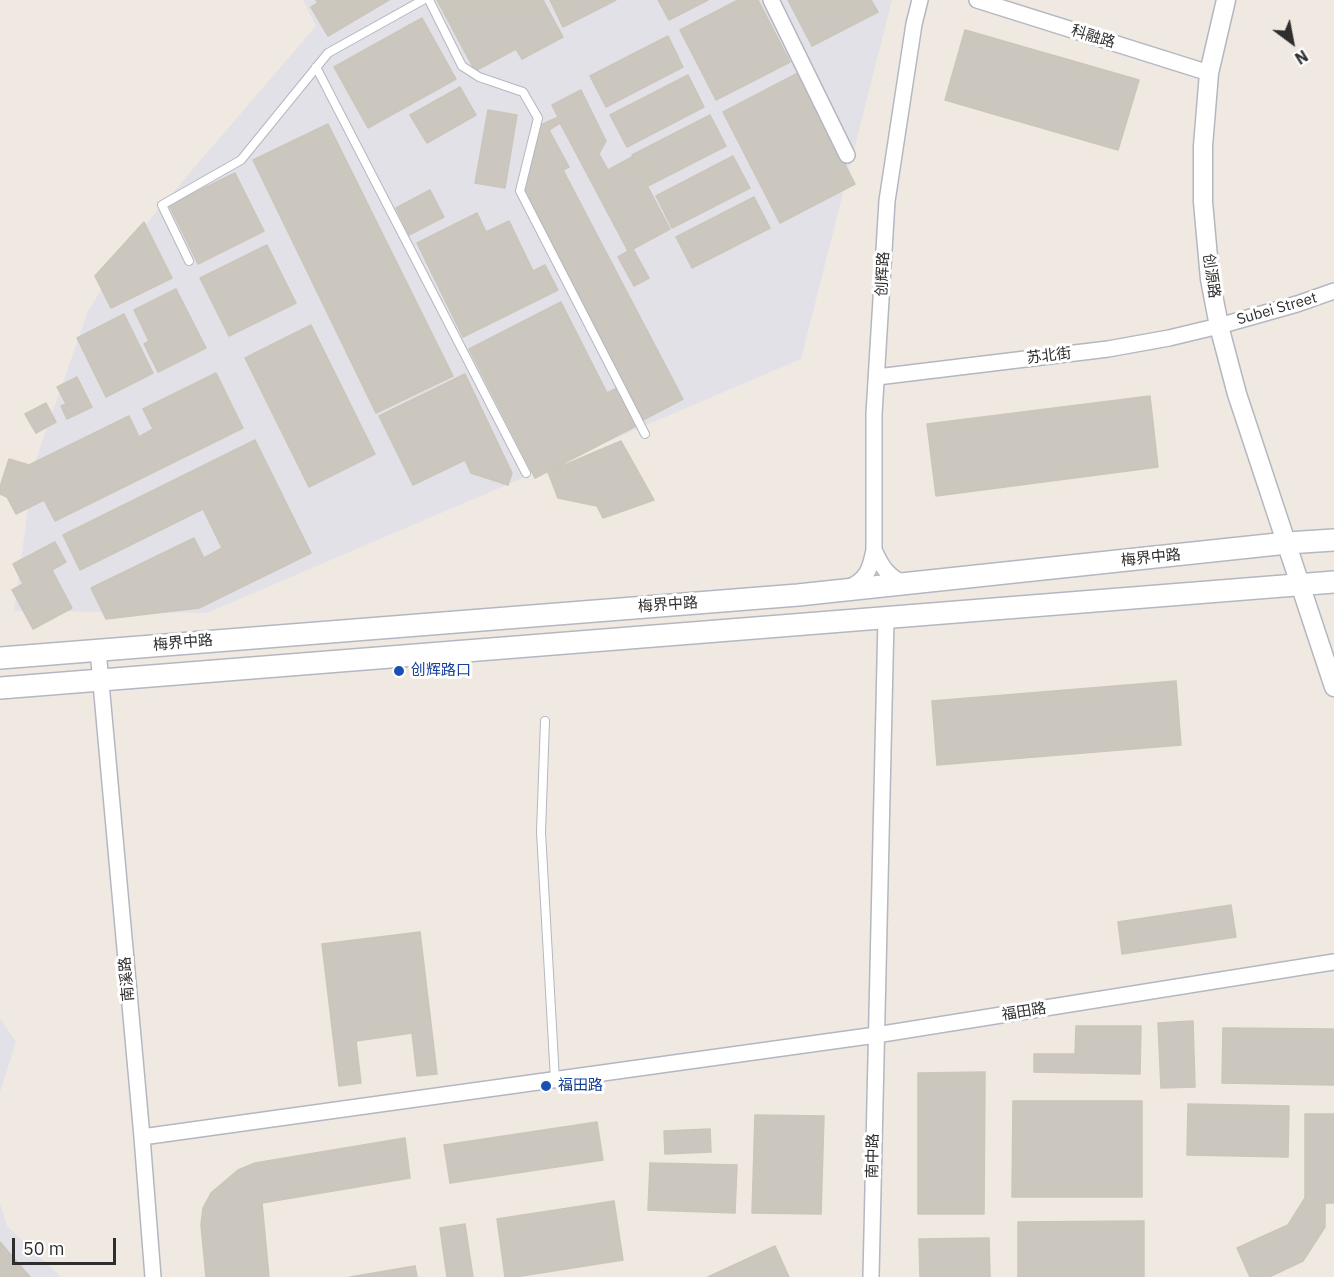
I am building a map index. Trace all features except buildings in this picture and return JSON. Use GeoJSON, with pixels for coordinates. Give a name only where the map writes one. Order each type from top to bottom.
{"type":"FeatureCollection","features":[{"type":"Feature","properties":{"kind":"main road","name":"梅界中路"},"geometry":{"type":"LineString","coordinates":[[0,658],[786,596],[1334,540]]}},
{"type":"Feature","properties":{"kind":"main road","name":"梅界中路"},"geometry":{"type":"LineString","coordinates":[[0,687],[100,681],[1334,582]]}},
{"type":"Feature","properties":{"kind":"street"},"geometry":{"type":"LineString","coordinates":[[771,0],[848,155]]}},
{"type":"Feature","properties":{"kind":"street","name":"创辉路"},"geometry":{"type":"LineString","coordinates":[[874,550],[874,414],[887,201],[914,24],[920,0]]}},
{"type":"Feature","properties":{"kind":"street","name":"科融路"},"geometry":{"type":"LineString","coordinates":[[977,0],[1209,73]]}},
{"type":"Feature","properties":{"kind":"street","name":"创源路"},"geometry":{"type":"LineString","coordinates":[[1226,0],[1209,73],[1203,146],[1203,202],[1210,279],[1219,326],[1237,394],[1301,585]]}},
{"type":"Feature","properties":{"kind":"street","name":"Subei Street"},"geometry":{"type":"LineString","coordinates":[[1219,326],[1334,291]]}},
{"type":"Feature","properties":{"kind":"street","name":"苏北街"},"geometry":{"type":"LineString","coordinates":[[877,377],[1108,349],[1219,326]]}},
{"type":"Feature","properties":{"kind":"street"},"geometry":{"type":"LineString","coordinates":[[874,550],[889,576],[905,584]]}},
{"type":"Feature","properties":{"kind":"street"},"geometry":{"type":"LineString","coordinates":[[843,590],[858,583],[867,574],[874,550]]}},
{"type":"Feature","properties":{"kind":"street"},"geometry":{"type":"LineString","coordinates":[[1301,585],[1334,687]]}},
{"type":"Feature","properties":{"kind":"street","name":"南中路"},"geometry":{"type":"LineString","coordinates":[[871,1277],[886,618]]}},
{"type":"Feature","properties":{"kind":"street","name":"南溪路"},"geometry":{"type":"LineString","coordinates":[[98,650],[153,1277]]}},
{"type":"Feature","properties":{"kind":"street","name":"福田路"},"geometry":{"type":"LineString","coordinates":[[142,1137],[876,1035],[1334,962]]}},
{"type":"Feature","properties":{"kind":"lane"},"geometry":{"type":"LineString","coordinates":[[189,261],[162,205],[241,160],[328,53],[423,0]]}},
{"type":"Feature","properties":{"kind":"lane"},"geometry":{"type":"LineString","coordinates":[[429,0],[462,66],[479,77],[523,92],[538,118],[520,191],[645,434]]}},
{"type":"Feature","properties":{"kind":"lane"},"geometry":{"type":"LineString","coordinates":[[316,67],[526,473]]}},
{"type":"Feature","properties":{"kind":"lane"},"geometry":{"type":"LineString","coordinates":[[545,722],[541,832],[555,1080]]}},
{"type":"Feature","properties":{"kind":"shaded area"},"geometry":{"type":"Polygon","coordinates":[[[303,0],[892,0],[801,359],[207,613],[14,611],[34,465],[88,311],[132,240],[316,26],[303,0]]]}},
{"type":"Feature","properties":{"kind":"shaded area"},"geometry":{"type":"Polygon","coordinates":[[[0,1018],[16,1042],[0,1092],[0,1018]]]}},
{"type":"Feature","properties":{"kind":"shaded area"},"geometry":{"type":"Polygon","coordinates":[[[0,1203],[7,1226],[61,1277],[0,1277],[0,1203]]]}},
{"type":"Feature","properties":{"kind":"place","name":"创辉路口"},"geometry":{"type":"Point","coordinates":[399,671]}},
{"type":"Feature","properties":{"kind":"place","name":"福田路"},"geometry":{"type":"Point","coordinates":[546,1086]}}]}
